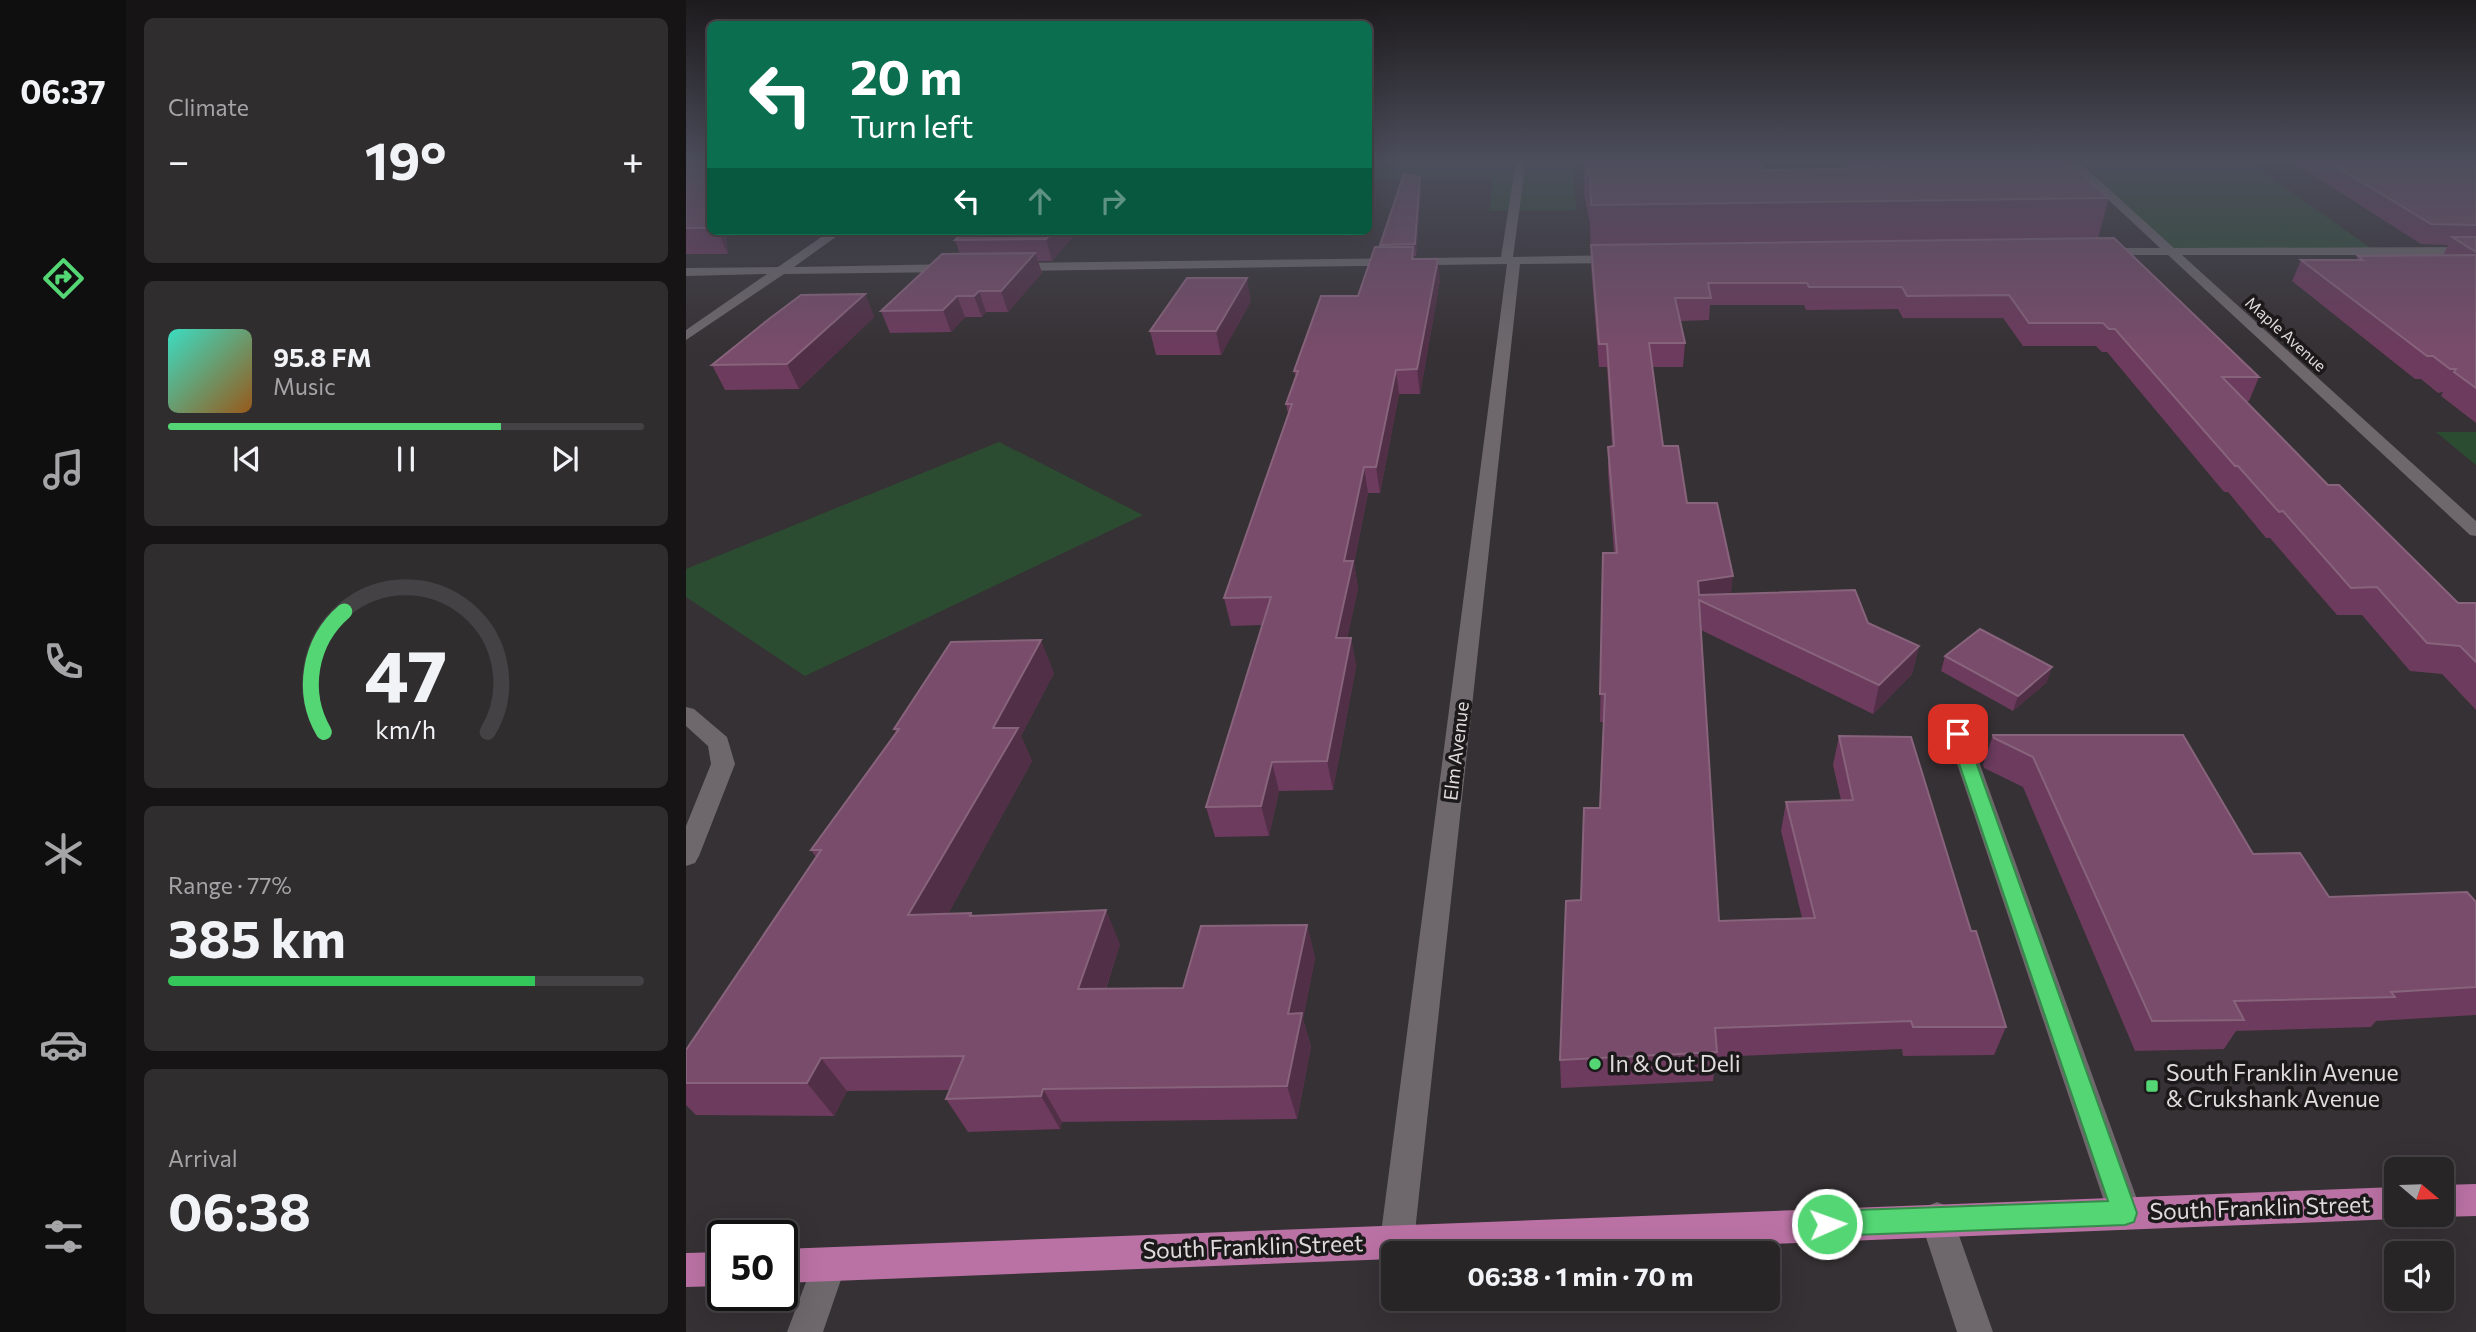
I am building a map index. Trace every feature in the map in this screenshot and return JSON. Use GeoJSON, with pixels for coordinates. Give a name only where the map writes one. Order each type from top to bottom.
{"type":"FeatureCollection","features":[{"type":"Feature","properties":{"kind":"main road"},"geometry":{"type":"LineString","coordinates":[[2454,1201],[2476,1200]]}},
{"type":"Feature","properties":{"kind":"main road","name":"South Franklin Street"},"geometry":{"type":"LineString","coordinates":[[1397,1241],[2384,1203]]}},
{"type":"Feature","properties":{"kind":"main road","name":"South Franklin Street"},"geometry":{"type":"LineString","coordinates":[[798,1266],[1381,1242]]}},
{"type":"Feature","properties":{"kind":"main road"},"geometry":{"type":"LineString","coordinates":[[686,1270],[707,1269]]}},
{"type":"Feature","properties":{"kind":"street","name":"Elm Avenue"},"geometry":{"type":"LineString","coordinates":[[1397,1241],[1514,223]]}},
{"type":"Feature","properties":{"kind":"street","name":"Maple Avenue"},"geometry":{"type":"LineString","coordinates":[[2140,223],[2476,531]]}},
{"type":"Feature","properties":{"kind":"street"},"geometry":{"type":"LineString","coordinates":[[686,336],[832,235]]}},
{"type":"Feature","properties":{"kind":"street"},"geometry":{"type":"LineString","coordinates":[[2091,253],[2476,251]]}},
{"type":"Feature","properties":{"kind":"street"},"geometry":{"type":"LineString","coordinates":[[998,268],[1638,259]]}},
{"type":"Feature","properties":{"kind":"street"},"geometry":{"type":"LineString","coordinates":[[686,272],[971,268]]}},
{"type":"Feature","properties":{"kind":"street"},"geometry":{"type":"LineString","coordinates":[[686,714],[719,743],[723,764],[686,856]]}},
{"type":"Feature","properties":{"kind":"street"},"geometry":{"type":"LineString","coordinates":[[1958,734],[2125,1213]]}},
{"type":"Feature","properties":{"kind":"street"},"geometry":{"type":"LineString","coordinates":[[1937,1219],[1975,1332]]}},
{"type":"Feature","properties":{"kind":"street"},"geometry":{"type":"LineString","coordinates":[[805,1332],[829,1265]]}},
{"type":"Feature","properties":{"kind":"green space"},"geometry":{"type":"Polygon","coordinates":[[[2145,223],[2336,223],[2372,249],[2173,249],[2145,223]]]}},
{"type":"Feature","properties":{"kind":"green space"},"geometry":{"type":"Polygon","coordinates":[[[2436,432],[2476,432],[2476,465],[2436,432]]]}},
{"type":"Feature","properties":{"kind":"green space"},"geometry":{"type":"Polygon","coordinates":[[[999,442],[1143,515],[805,676],[686,597],[686,569],[999,442]]]}},
{"type":"Feature","properties":{"kind":"building"},"geometry":{"type":"Polygon","coordinates":[[[686,223],[707,223],[707,228],[686,228],[686,223]]]}},
{"type":"Feature","properties":{"kind":"building"},"geometry":{"type":"Polygon","coordinates":[[[1387,223],[1417,223],[1415,244],[1380,245],[1387,223]]]}},
{"type":"Feature","properties":{"kind":"building"},"geometry":{"type":"Polygon","coordinates":[[[2476,223],[2476,225],[2431,224],[2476,223]]]}},
{"type":"Feature","properties":{"kind":"building"},"geometry":{"type":"Polygon","coordinates":[[[961,235],[1050,235],[1046,239],[955,240],[961,235]]]}},
{"type":"Feature","properties":{"kind":"building"},"geometry":{"type":"Polygon","coordinates":[[[2452,237],[2476,237],[2476,252],[2452,237]]]}},
{"type":"Feature","properties":{"kind":"building"},"geometry":{"type":"Polygon","coordinates":[[[2114,238],[2259,377],[2222,377],[2328,485],[2339,485],[2458,603],[2476,603],[2476,662],[2460,646],[2427,643],[2377,587],[2351,588],[2283,511],[2279,512],[2238,466],[2235,466],[2115,329],[2109,329],[2103,323],[2029,323],[2009,295],[1907,296],[1902,287],[1708,283],[1711,298],[1675,298],[1685,343],[1649,343],[1663,446],[1678,446],[1687,503],[1717,503],[1733,576],[1698,581],[1699,595],[1855,590],[1868,623],[1919,646],[1879,685],[1699,600],[1719,921],[1815,918],[1786,802],[1853,800],[1839,736],[1911,737],[1971,931],[1976,931],[2006,1027],[1913,1027],[1911,1021],[1715,1028],[1717,1052],[1560,1060],[1566,901],[1581,900],[1584,808],[1600,808],[1605,694],[1600,694],[1603,553],[1617,553],[1608,447],[1614,446],[1607,344],[1599,344],[1591,245],[2114,238]]]}},
{"type":"Feature","properties":{"kind":"building"},"geometry":{"type":"Polygon","coordinates":[[[1375,247],[1413,247],[1412,259],[1438,259],[1417,369],[1396,370],[1376,467],[1364,467],[1344,561],[1353,561],[1336,638],[1351,638],[1327,761],[1272,762],[1261,806],[1206,807],[1271,597],[1224,598],[1292,404],[1286,404],[1298,371],[1294,371],[1321,296],[1358,296],[1375,247]]]}},
{"type":"Feature","properties":{"kind":"building"},"geometry":{"type":"Polygon","coordinates":[[[1035,253],[1001,291],[979,291],[974,296],[957,296],[943,310],[881,311],[942,254],[1035,253]]]}},
{"type":"Feature","properties":{"kind":"building"},"geometry":{"type":"Polygon","coordinates":[[[2476,255],[2476,388],[2454,372],[2456,369],[2450,369],[2433,356],[2427,356],[2301,260],[2363,260],[2358,256],[2476,255]]]}},
{"type":"Feature","properties":{"kind":"building"},"geometry":{"type":"Polygon","coordinates":[[[1187,278],[1247,278],[1216,331],[1150,331],[1187,278]]]}},
{"type":"Feature","properties":{"kind":"building"},"geometry":{"type":"Polygon","coordinates":[[[865,294],[787,364],[712,365],[801,295],[865,294]]]}},
{"type":"Feature","properties":{"kind":"building"},"geometry":{"type":"Polygon","coordinates":[[[1980,629],[2052,667],[2018,696],[1945,656],[1980,629]]]}},
{"type":"Feature","properties":{"kind":"building"},"geometry":{"type":"Polygon","coordinates":[[[1041,640],[993,728],[1018,728],[908,915],[971,913],[970,916],[1106,910],[1078,989],[1183,988],[1201,926],[1307,925],[1288,1014],[1302,1013],[1287,1086],[1043,1089],[1041,1096],[946,1099],[964,1056],[821,1058],[807,1083],[686,1083],[686,1050],[821,850],[811,850],[899,729],[894,729],[951,642],[1041,640]]]}},
{"type":"Feature","properties":{"kind":"building"},"geometry":{"type":"Polygon","coordinates":[[[1993,735],[2183,735],[2253,854],[2300,853],[2329,897],[2467,892],[2476,902],[2476,987],[2391,992],[2395,997],[2234,1001],[2244,1020],[2152,1021],[2033,757],[1994,738],[1993,735]]]}},
{"type":"Feature","properties":{"kind":"place","name":"In & Out Deli"},"geometry":{"type":"Point","coordinates":[1595,1064]}},
{"type":"Feature","properties":{"kind":"place","name":"South Franklin Avenue & Crukshank Avenue"},"geometry":{"type":"Point","coordinates":[2152,1086]}},
{"type":"Feature","properties":{"kind":"route"},"geometry":{"type":"LineString","coordinates":[[1827,1224],[2125,1213],[1958,734]]}}]}
